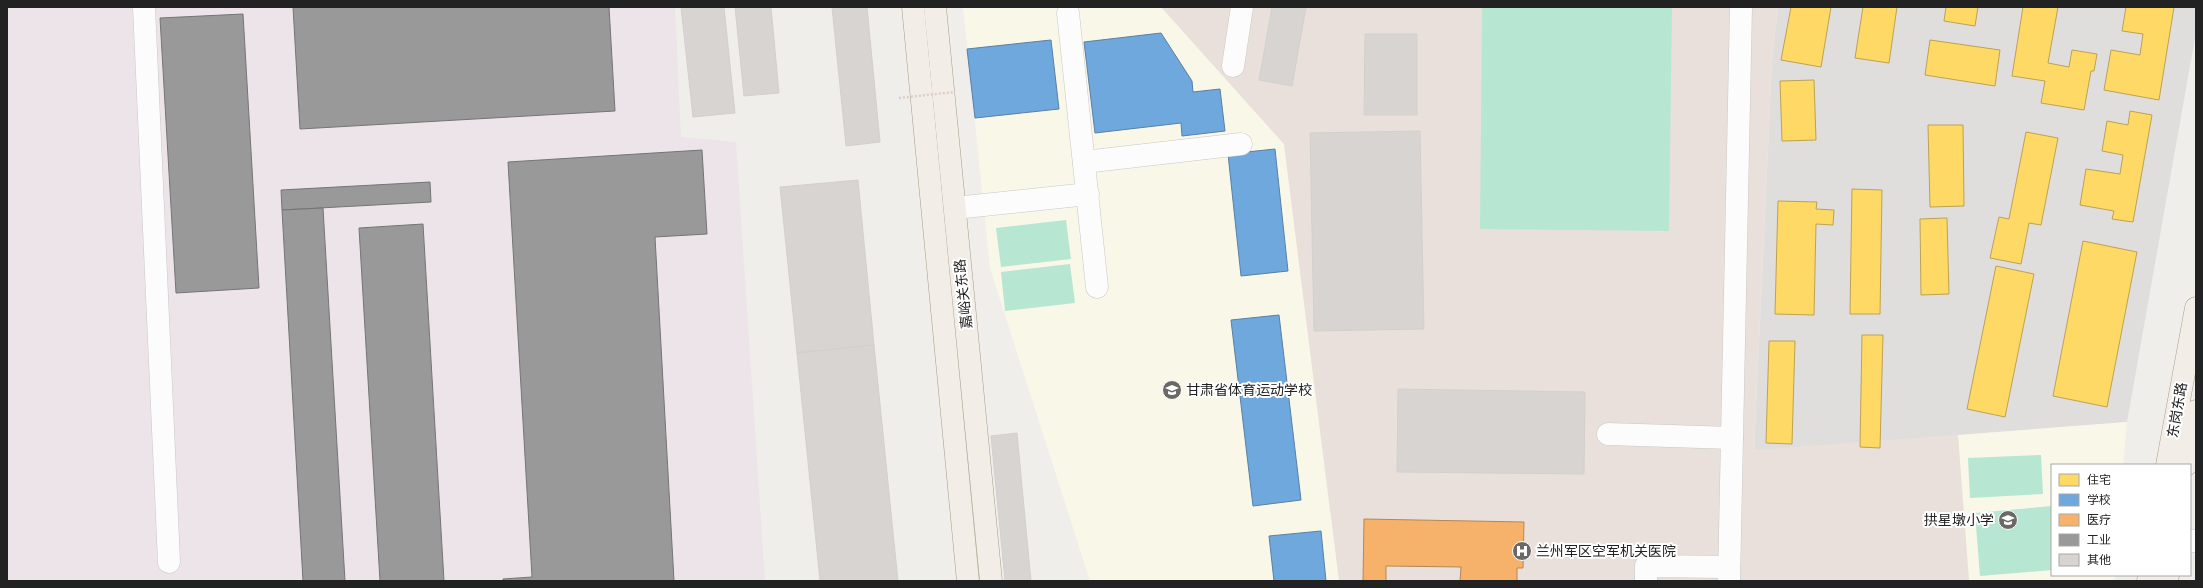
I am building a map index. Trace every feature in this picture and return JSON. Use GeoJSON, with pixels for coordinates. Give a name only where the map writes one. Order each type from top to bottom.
{"type":"FeatureCollection","features":[{"type":"Feature","properties":{"kind":"main road","name":"嘉峪关东路"},"geometry":{"type":"LineString","coordinates":[[913,7],[968,581]]}},
{"type":"Feature","properties":{"kind":"main road","name":"嘉峪关东路"},"geometry":{"type":"LineString","coordinates":[[935,7],[991,581]]}},
{"type":"Feature","properties":{"kind":"main road","name":"东岗东路"},"geometry":{"type":"LineString","coordinates":[[2167,464],[2196,308]]}},
{"type":"Feature","properties":{"kind":"main road","name":"东岗东路"},"geometry":{"type":"LineString","coordinates":[[2186,464],[2196,411]]}},
{"type":"Feature","properties":{"kind":"lane"},"geometry":{"type":"LineString","coordinates":[[144,7],[169,562]]}},
{"type":"Feature","properties":{"kind":"lane"},"geometry":{"type":"LineString","coordinates":[[1233,66],[1242,7]]}},
{"type":"Feature","properties":{"kind":"lane"},"geometry":{"type":"LineString","coordinates":[[1646,581],[1646,566],[1729,574],[1741,7]]}},
{"type":"Feature","properties":{"kind":"lane"},"geometry":{"type":"LineString","coordinates":[[1068,13],[1097,287]]}},
{"type":"Feature","properties":{"kind":"lane"},"geometry":{"type":"LineString","coordinates":[[1084,162],[1241,144]]}},
{"type":"Feature","properties":{"kind":"lane"},"geometry":{"type":"LineString","coordinates":[[955,208],[1088,194]]}},
{"type":"Feature","properties":{"kind":"lane"},"geometry":{"type":"LineString","coordinates":[[1608,434],[1732,438]]}},
{"type":"Feature","properties":{"kind":"path"},"geometry":{"type":"LineString","coordinates":[[899,98],[955,92]]}},
{"type":"Feature","properties":{"kind":"shaded area"},"geometry":{"type":"Polygon","coordinates":[[[7,7],[675,7],[681,137],[736,142],[765,581],[7,581],[7,7]]]}},
{"type":"Feature","properties":{"kind":"shaded area","name":"甘肃省体育运动学校"},"geometry":{"type":"Polygon","coordinates":[[[963,7],[1161,7],[1284,144],[1330,511],[1709,581],[1090,581],[990,268],[963,7]]]}},
{"type":"Feature","properties":{"kind":"shaded area"},"geometry":{"type":"Polygon","coordinates":[[[1161,7],[1778,7],[1772,61],[1754,450],[1958,435],[1969,581],[1339,581],[1284,144],[1161,7]]]}},
{"type":"Feature","properties":{"kind":"shaded area"},"geometry":{"type":"Polygon","coordinates":[[[1778,7],[2196,7],[2196,32],[2127,422],[1754,451],[1772,61],[1778,7]]]}},
{"type":"Feature","properties":{"kind":"shaded area","name":"拱星墩小学"},"geometry":{"type":"Polygon","coordinates":[[[2127,422],[2123,464],[2051,464],[2051,576],[2115,576],[2114,581],[1969,581],[1958,435],[2127,422]]]}},
{"type":"Feature","properties":{"kind":"green space"},"geometry":{"type":"Polygon","coordinates":[[[1482,7],[1672,7],[1669,231],[1480,229],[1482,7]]]}},
{"type":"Feature","properties":{"kind":"green space"},"geometry":{"type":"Polygon","coordinates":[[[1066,220],[1071,259],[1001,267],[996,228],[1066,220]]]}},
{"type":"Feature","properties":{"kind":"green space"},"geometry":{"type":"Polygon","coordinates":[[[1070,264],[1075,303],[1005,311],[1001,272],[1070,264]]]}},
{"type":"Feature","properties":{"kind":"green space"},"geometry":{"type":"Polygon","coordinates":[[[2041,455],[2043,494],[1970,498],[1968,458],[2041,455]]]}},
{"type":"Feature","properties":{"kind":"green space"},"geometry":{"type":"Polygon","coordinates":[[[2051,506],[2051,570],[1980,576],[1975,513],[2051,506]]]}},
{"type":"Feature","properties":{"kind":"building: 住宅"},"geometry":{"type":"Polygon","coordinates":[[[1791,7],[1831,7],[1821,67],[1781,60],[1791,7]]]}},
{"type":"Feature","properties":{"kind":"building: 住宅"},"geometry":{"type":"Polygon","coordinates":[[[1863,7],[1897,7],[1889,63],[1855,58],[1863,7]]]}},
{"type":"Feature","properties":{"kind":"building: 住宅"},"geometry":{"type":"Polygon","coordinates":[[[1946,7],[1978,7],[1975,26],[1944,21],[1946,7]]]}},
{"type":"Feature","properties":{"kind":"building: 住宅"},"geometry":{"type":"Polygon","coordinates":[[[2023,7],[2058,7],[2048,63],[2069,67],[2072,50],[2097,54],[2094,71],[2091,71],[2084,110],[2041,103],[2045,81],[2012,76],[2023,7]]]}},
{"type":"Feature","properties":{"kind":"building: 住宅"},"geometry":{"type":"Polygon","coordinates":[[[2126,7],[2174,7],[2159,100],[2104,90],[2111,50],[2140,55],[2143,34],[2122,31],[2126,7]]]}},
{"type":"Feature","properties":{"kind":"building: 住宅"},"geometry":{"type":"Polygon","coordinates":[[[1930,40],[2000,50],[1995,86],[1925,75],[1930,40]]]}},
{"type":"Feature","properties":{"kind":"building: 住宅"},"geometry":{"type":"Polygon","coordinates":[[[1814,80],[1816,140],[1782,141],[1780,81],[1814,80]]]}},
{"type":"Feature","properties":{"kind":"building: 住宅"},"geometry":{"type":"Polygon","coordinates":[[[2130,111],[2152,115],[2133,222],[2112,219],[2114,211],[2080,205],[2086,169],[2120,174],[2123,155],[2102,151],[2107,121],[2128,125],[2130,111]]]}},
{"type":"Feature","properties":{"kind":"building: 住宅"},"geometry":{"type":"Polygon","coordinates":[[[1928,125],[1963,125],[1964,206],[1930,207],[1928,125]]]}},
{"type":"Feature","properties":{"kind":"building: 住宅"},"geometry":{"type":"Polygon","coordinates":[[[2026,132],[2058,138],[2041,225],[2029,223],[2021,264],[1990,258],[1999,217],[2009,219],[2026,132]]]}},
{"type":"Feature","properties":{"kind":"building: 住宅"},"geometry":{"type":"Polygon","coordinates":[[[1852,189],[1882,190],[1880,314],[1850,314],[1852,189]]]}},
{"type":"Feature","properties":{"kind":"building: 住宅"},"geometry":{"type":"Polygon","coordinates":[[[1778,201],[1817,202],[1816,209],[1834,210],[1833,225],[1816,224],[1814,315],[1775,314],[1778,201]]]}},
{"type":"Feature","properties":{"kind":"building: 住宅"},"geometry":{"type":"Polygon","coordinates":[[[1947,218],[1949,294],[1921,295],[1920,219],[1947,218]]]}},
{"type":"Feature","properties":{"kind":"building: 住宅"},"geometry":{"type":"Polygon","coordinates":[[[2083,241],[2137,252],[2107,407],[2053,396],[2083,241]]]}},
{"type":"Feature","properties":{"kind":"building: 住宅"},"geometry":{"type":"Polygon","coordinates":[[[1996,266],[2034,274],[2005,417],[1967,409],[1996,266]]]}},
{"type":"Feature","properties":{"kind":"building: 住宅"},"geometry":{"type":"Polygon","coordinates":[[[1862,335],[1883,335],[1880,448],[1860,447],[1862,335]]]}},
{"type":"Feature","properties":{"kind":"building: 住宅"},"geometry":{"type":"Polygon","coordinates":[[[1769,341],[1795,341],[1792,444],[1766,443],[1769,341]]]}},
{"type":"Feature","properties":{"kind":"building: 学校"},"geometry":{"type":"Polygon","coordinates":[[[1161,33],[1192,81],[1193,92],[1220,89],[1225,131],[1182,136],[1181,123],[1095,133],[1084,42],[1161,33]]]}},
{"type":"Feature","properties":{"kind":"building: 学校"},"geometry":{"type":"Polygon","coordinates":[[[1051,40],[1059,109],[975,118],[967,49],[1051,40]]]}},
{"type":"Feature","properties":{"kind":"building: 学校"},"geometry":{"type":"Polygon","coordinates":[[[1275,149],[1288,271],[1241,276],[1228,154],[1275,149]]]}},
{"type":"Feature","properties":{"kind":"building: 学校"},"geometry":{"type":"Polygon","coordinates":[[[1279,315],[1301,500],[1253,506],[1231,320],[1279,315]]]}},
{"type":"Feature","properties":{"kind":"building: 学校"},"geometry":{"type":"Polygon","coordinates":[[[1321,531],[1326,581],[1274,581],[1269,536],[1321,531]]]}},
{"type":"Feature","properties":{"kind":"building: 医疗"},"geometry":{"type":"Polygon","coordinates":[[[1364,519],[1524,522],[1523,568],[1517,568],[1517,581],[1460,581],[1461,567],[1386,566],[1386,581],[1363,581],[1364,519]]]}},
{"type":"Feature","properties":{"kind":"building: 工业"},"geometry":{"type":"Polygon","coordinates":[[[293,7],[609,7],[615,111],[300,129],[293,7]]]}},
{"type":"Feature","properties":{"kind":"building: 工业"},"geometry":{"type":"Polygon","coordinates":[[[243,14],[259,288],[176,293],[160,18],[243,14]]]}},
{"type":"Feature","properties":{"kind":"building: 工业"},"geometry":{"type":"Polygon","coordinates":[[[702,150],[707,234],[655,237],[674,581],[503,581],[503,579],[532,577],[508,162],[702,150]]]}},
{"type":"Feature","properties":{"kind":"building: 工业"},"geometry":{"type":"Polygon","coordinates":[[[430,182],[431,202],[282,210],[281,190],[430,182]]]}},
{"type":"Feature","properties":{"kind":"building: 工业"},"geometry":{"type":"Polygon","coordinates":[[[323,208],[345,581],[303,581],[282,210],[323,208]]]}},
{"type":"Feature","properties":{"kind":"building: 工业"},"geometry":{"type":"Polygon","coordinates":[[[423,224],[444,581],[380,581],[359,228],[423,224]]]}},
{"type":"Feature","properties":{"kind":"building: 其他"},"geometry":{"type":"Polygon","coordinates":[[[681,7],[724,7],[735,113],[693,117],[681,7]]]}},
{"type":"Feature","properties":{"kind":"building: 其他"},"geometry":{"type":"Polygon","coordinates":[[[735,7],[771,7],[779,93],[744,96],[735,7]]]}},
{"type":"Feature","properties":{"kind":"building: 其他"},"geometry":{"type":"Polygon","coordinates":[[[832,7],[867,7],[880,142],[846,146],[832,7]]]}},
{"type":"Feature","properties":{"kind":"building: 其他"},"geometry":{"type":"Polygon","coordinates":[[[1272,7],[1306,7],[1292,86],[1259,80],[1272,7]]]}},
{"type":"Feature","properties":{"kind":"building: 其他"},"geometry":{"type":"Polygon","coordinates":[[[1365,34],[1417,34],[1417,115],[1364,115],[1365,34]]]}},
{"type":"Feature","properties":{"kind":"building: 其他"},"geometry":{"type":"Polygon","coordinates":[[[1420,131],[1424,329],[1314,331],[1310,133],[1420,131]]]}},
{"type":"Feature","properties":{"kind":"building: 其他"},"geometry":{"type":"Polygon","coordinates":[[[858,180],[874,345],[797,353],[780,187],[858,180]]]}},
{"type":"Feature","properties":{"kind":"building: 其他"},"geometry":{"type":"Polygon","coordinates":[[[874,345],[898,581],[820,581],[797,353],[874,345]]]}},
{"type":"Feature","properties":{"kind":"building: 其他"},"geometry":{"type":"Polygon","coordinates":[[[1398,389],[1585,392],[1584,474],[1397,472],[1398,389]]]}},
{"type":"Feature","properties":{"kind":"building: 其他"},"geometry":{"type":"Polygon","coordinates":[[[1017,433],[1031,581],[1005,581],[991,436],[1017,433]]]}},
{"type":"Feature","properties":{"kind":"place","name":"甘肃省体育运动学校"},"geometry":{"type":"Point","coordinates":[1172,390]}},
{"type":"Feature","properties":{"kind":"place","name":"拱星墩小学"},"geometry":{"type":"Point","coordinates":[2008,520]}},
{"type":"Feature","properties":{"kind":"place","name":"兰州军区空军机关医院"},"geometry":{"type":"Point","coordinates":[1522,551]}}]}
